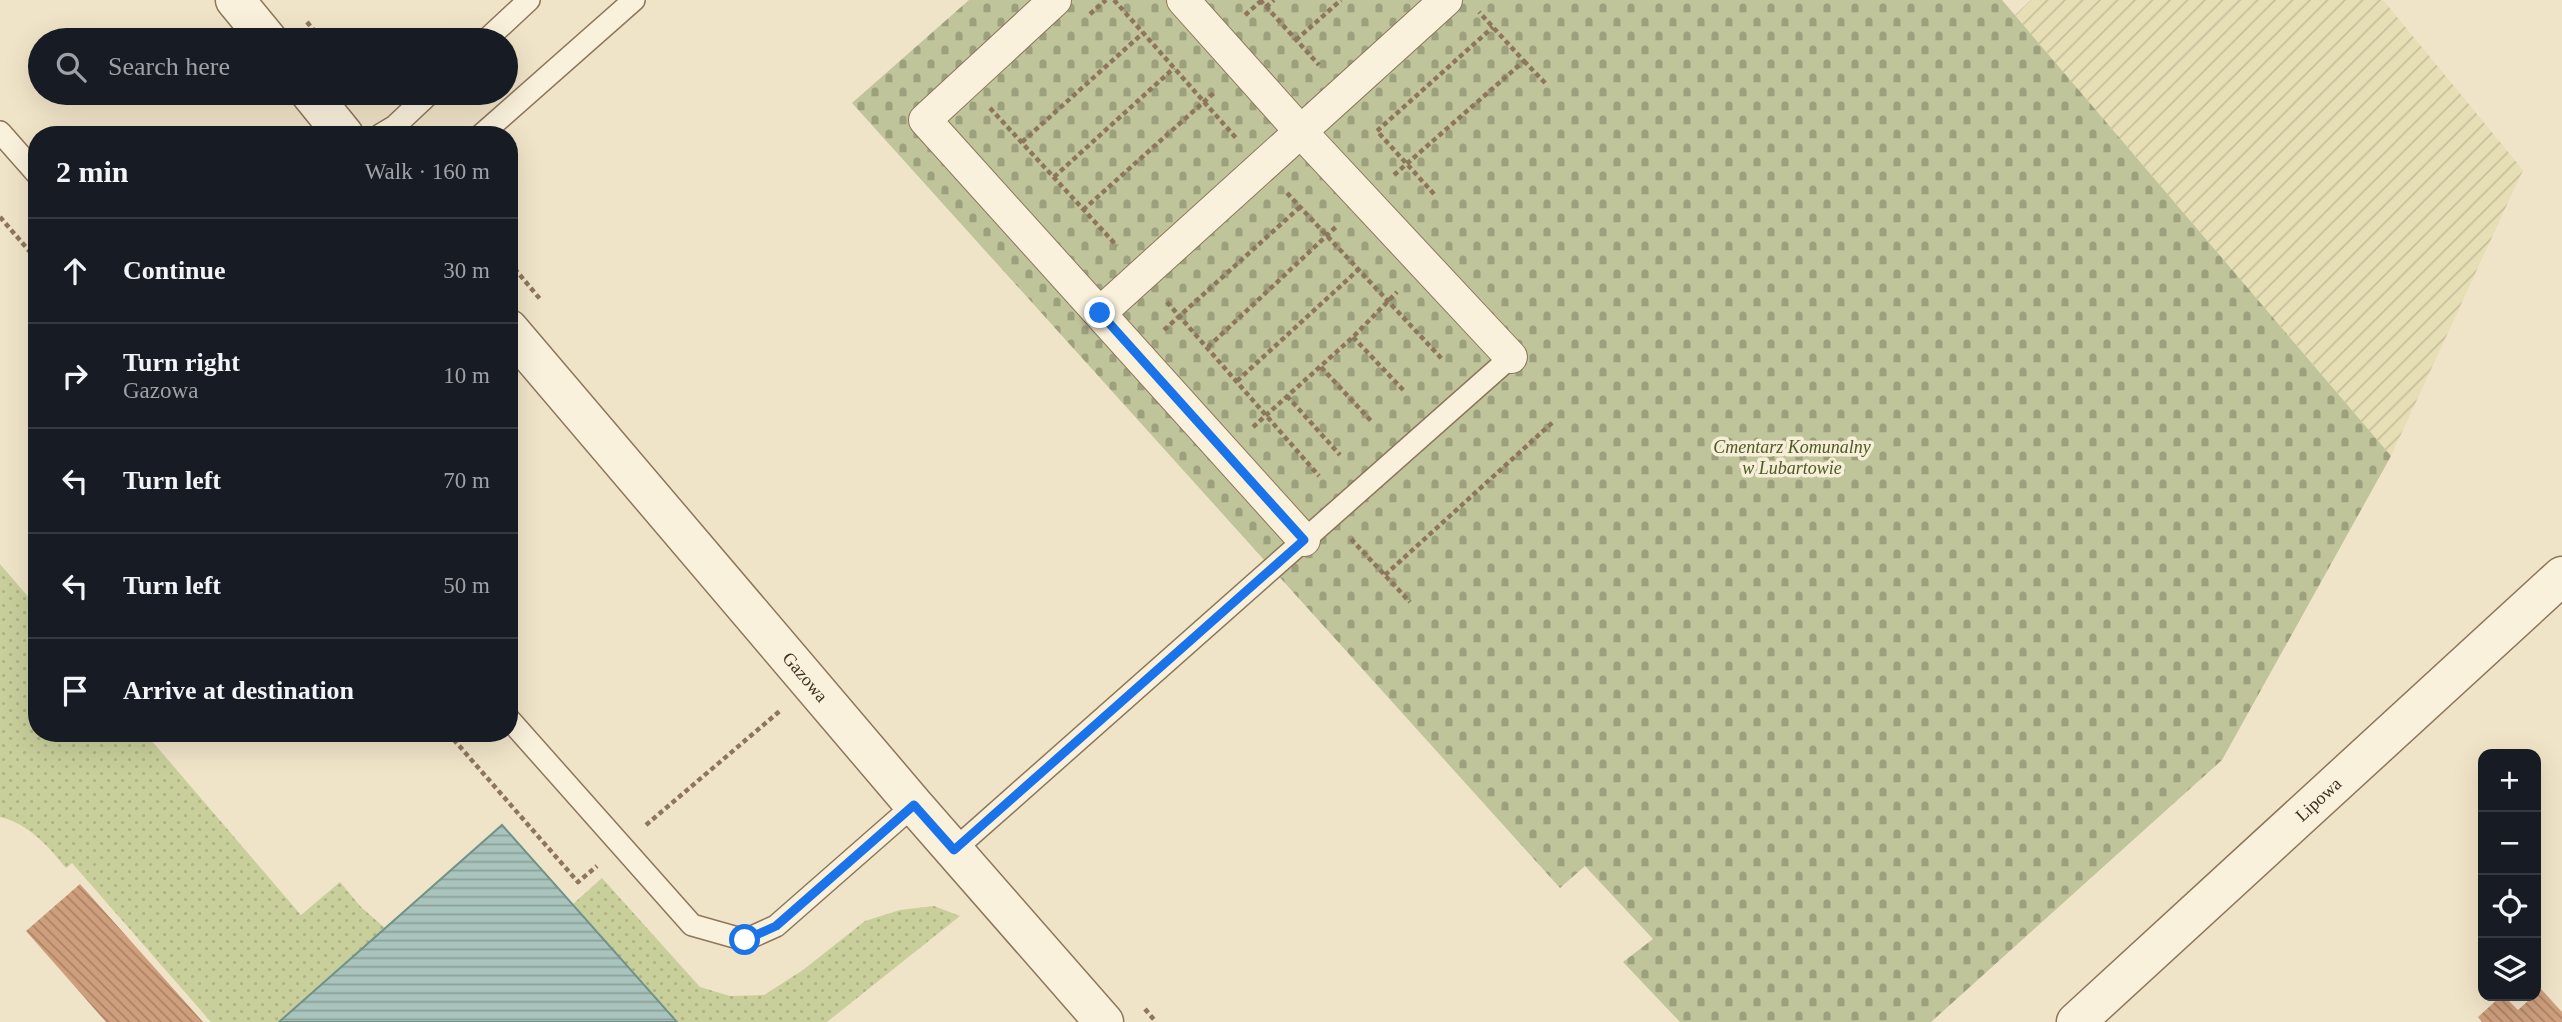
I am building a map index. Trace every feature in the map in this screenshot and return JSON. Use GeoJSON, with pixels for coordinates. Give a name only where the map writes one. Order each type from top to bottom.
{"type":"FeatureCollection","features":[{"type":"Feature","properties":{"kind":"street"},"geometry":{"type":"LineString","coordinates":[[235,0],[258,28]]}},
{"type":"Feature","properties":{"kind":"street"},"geometry":{"type":"LineString","coordinates":[[1055,0],[925,120],[1304,540]]}},
{"type":"Feature","properties":{"kind":"street"},"geometry":{"type":"LineString","coordinates":[[1183,0],[1301,132],[1511,357]]}},
{"type":"Feature","properties":{"kind":"street"},"geometry":{"type":"LineString","coordinates":[[1100,313],[1446,0]]}},
{"type":"Feature","properties":{"kind":"street"},"geometry":{"type":"LineString","coordinates":[[320,105],[337,126]]}},
{"type":"Feature","properties":{"kind":"street","name":"Gazowa"},"geometry":{"type":"LineString","coordinates":[[518,340],[914,805],[1104,1022]]}},
{"type":"Feature","properties":{"kind":"street","name":"Lipowa"},"geometry":{"type":"LineString","coordinates":[[2076,1022],[2562,576]]}},
{"type":"Feature","properties":{"kind":"lane"},"geometry":{"type":"LineString","coordinates":[[499,28],[529,0]]}},
{"type":"Feature","properties":{"kind":"lane"},"geometry":{"type":"LineString","coordinates":[[518,102],[634,0]]}},
{"type":"Feature","properties":{"kind":"lane"},"geometry":{"type":"LineString","coordinates":[[395,126],[417,105]]}},
{"type":"Feature","properties":{"kind":"lane"},"geometry":{"type":"LineString","coordinates":[[491,126],[515,105]]}},
{"type":"Feature","properties":{"kind":"lane"},"geometry":{"type":"LineString","coordinates":[[6,139],[28,147]]}},
{"type":"Feature","properties":{"kind":"lane"},"geometry":{"type":"LineString","coordinates":[[6,139],[28,164]]}},
{"type":"Feature","properties":{"kind":"lane"},"geometry":{"type":"LineString","coordinates":[[954,850],[1511,357]]}},
{"type":"Feature","properties":{"kind":"lane"},"geometry":{"type":"LineString","coordinates":[[518,729],[692,925],[745,940],[776,926],[914,805]]}},
{"type":"Feature","properties":{"kind":"path"},"geometry":{"type":"LineString","coordinates":[[1260,0],[1326,73]]}},
{"type":"Feature","properties":{"kind":"path"},"geometry":{"type":"LineString","coordinates":[[1266,7],[1274,0]]}},
{"type":"Feature","properties":{"kind":"path"},"geometry":{"type":"LineString","coordinates":[[1296,40],[1341,0]]}},
{"type":"Feature","properties":{"kind":"path"},"geometry":{"type":"LineString","coordinates":[[1434,194],[1377,131],[1493,27]]}},
{"type":"Feature","properties":{"kind":"path"},"geometry":{"type":"LineString","coordinates":[[1022,142],[1143,33]]}},
{"type":"Feature","properties":{"kind":"path"},"geometry":{"type":"LineString","coordinates":[[1524,61],[1546,85]]}},
{"type":"Feature","properties":{"kind":"path"},"geometry":{"type":"LineString","coordinates":[[1083,210],[1243,67]]}},
{"type":"Feature","properties":{"kind":"path"},"geometry":{"type":"LineString","coordinates":[[1054,177],[1174,68]]}},
{"type":"Feature","properties":{"kind":"path"},"geometry":{"type":"LineString","coordinates":[[1138,356],[1300,207]]}},
{"type":"Feature","properties":{"kind":"path"},"geometry":{"type":"LineString","coordinates":[[0,217],[28,250]]}},
{"type":"Feature","properties":{"kind":"path"},"geometry":{"type":"LineString","coordinates":[[1226,452],[1321,367],[1427,265]]}},
{"type":"Feature","properties":{"kind":"path"},"geometry":{"type":"LineString","coordinates":[[1237,381],[1358,270]]}},
{"type":"Feature","properties":{"kind":"path"},"geometry":{"type":"LineString","coordinates":[[1387,301],[1442,359]]}},
{"type":"Feature","properties":{"kind":"path"},"geometry":{"type":"LineString","coordinates":[[1353,337],[1405,392]]}},
{"type":"Feature","properties":{"kind":"path"},"geometry":{"type":"LineString","coordinates":[[1321,367],[1372,422]]}},
{"type":"Feature","properties":{"kind":"path"},"geometry":{"type":"LineString","coordinates":[[1287,396],[1340,455]]}},
{"type":"Feature","properties":{"kind":"path"},"geometry":{"type":"LineString","coordinates":[[1266,415],[1319,476]]}},
{"type":"Feature","properties":{"kind":"path"},"geometry":{"type":"LineString","coordinates":[[1385,575],[1553,422]]}},
{"type":"Feature","properties":{"kind":"path"},"geometry":{"type":"LineString","coordinates":[[1330,517],[1410,602]]}},
{"type":"Feature","properties":{"kind":"path"},"geometry":{"type":"LineString","coordinates":[[456,742],[578,883],[811,684]]}},
{"type":"Feature","properties":{"kind":"shaded area"},"geometry":{"type":"Polygon","coordinates":[[[2031,0],[2383,0],[2523,170],[2391,456],[2015,15],[2031,0]]]}},
{"type":"Feature","properties":{"kind":"green space","name":"Cmentarz Komunalny w Lubartowie"},"geometry":{"type":"Polygon","coordinates":[[[969,0],[2002,0],[2391,456],[2222,760],[1931,1022],[1680,1022],[1623,962],[1653,939],[1585,866],[1560,888],[852,103],[969,0]]]}},
{"type":"Feature","properties":{"kind":"green space"},"geometry":{"type":"Polygon","coordinates":[[[0,564],[28,597],[28,742],[153,742],[301,915],[340,882],[361,907],[385,928],[279,1022],[211,1022],[72,863],[66,868],[29,830],[0,817],[0,564]]]}},
{"type":"Feature","properties":{"kind":"green space"},"geometry":{"type":"Polygon","coordinates":[[[602,878],[700,987],[730,996],[764,995],[803,970],[865,921],[900,910],[934,906],[960,916],[827,1022],[677,1022],[573,904],[602,878]]]}},
{"type":"Feature","properties":{"kind":"water"},"geometry":{"type":"Polygon","coordinates":[[[502,825],[677,1022],[279,1022],[502,825]]]}},
{"type":"Feature","properties":{"kind":"building"},"geometry":{"type":"Polygon","coordinates":[[[80,884],[203,1022],[106,1022],[26,931],[80,884]]]}},
{"type":"Feature","properties":{"kind":"building"},"geometry":{"type":"Polygon","coordinates":[[[2541,989],[2562,1012],[2562,1022],[2482,1022],[2478,1017],[2496,1001],[2509,1001],[2518,1010],[2528,1001],[2541,1001],[2541,989]]]}},
{"type":"Feature","properties":{"kind":"route"},"geometry":{"type":"LineString","coordinates":[[745,940],[776,926],[914,805],[954,850],[1304,540],[1100,313]]}}]}
